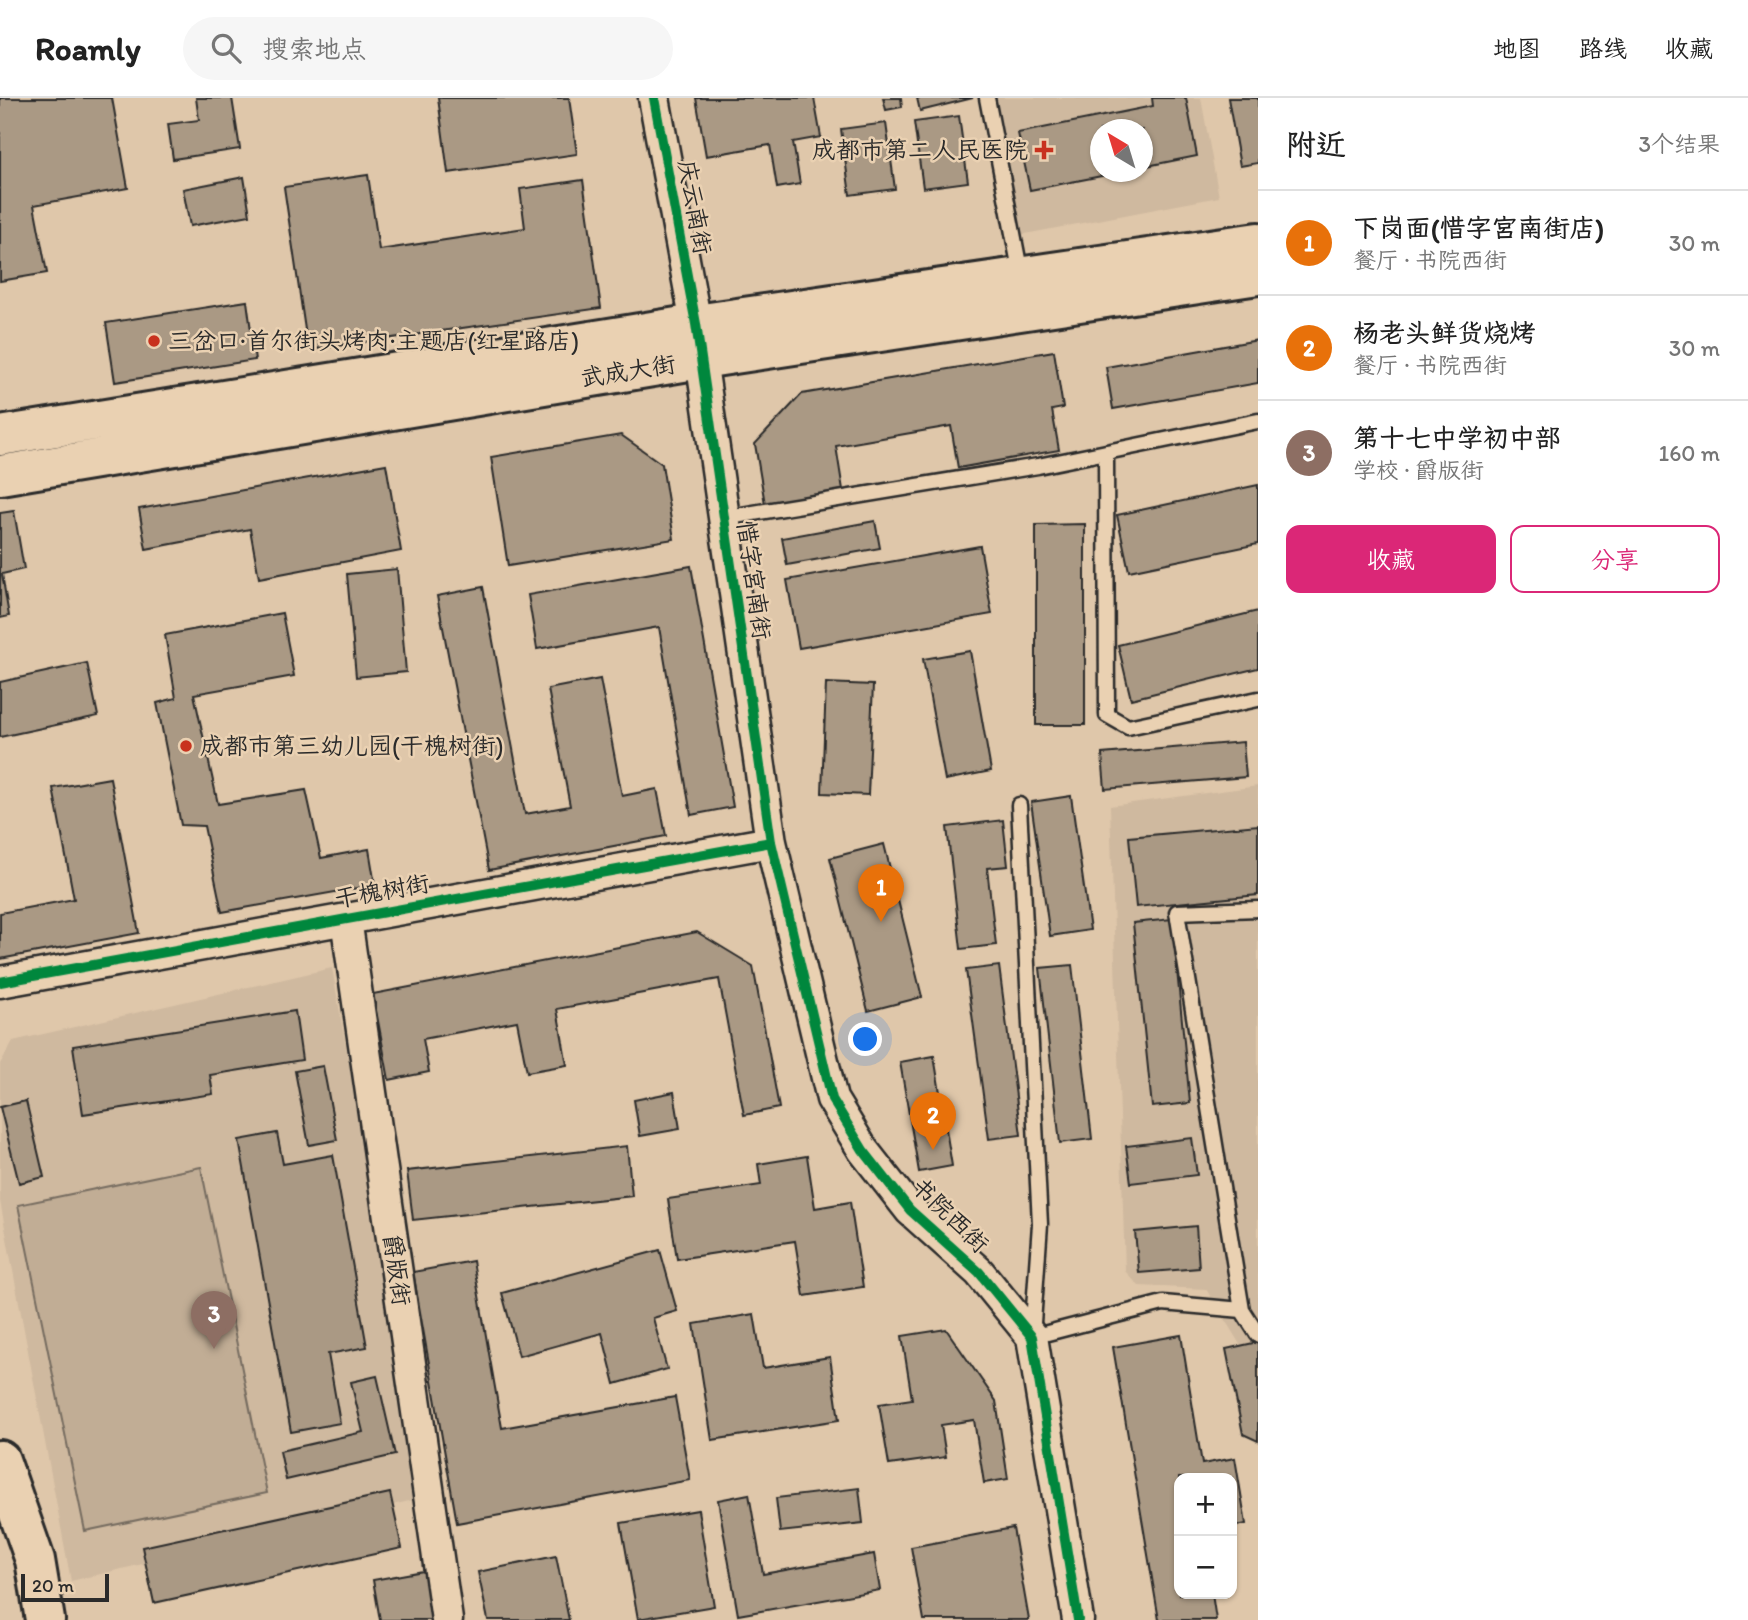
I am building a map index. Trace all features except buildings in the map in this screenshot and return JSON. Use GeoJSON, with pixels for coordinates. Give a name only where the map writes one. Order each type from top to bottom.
{"type":"FeatureCollection","features":[{"type":"Feature","properties":{"kind":"main road","name":"武成大街"},"geometry":{"type":"LineString","coordinates":[[0,475],[1021,277],[1258,242]]}},
{"type":"Feature","properties":{"kind":"main road","name":"武成大街"},"geometry":{"type":"LineString","coordinates":[[0,436],[698,341],[1258,275]]}},
{"type":"Feature","properties":{"kind":"main road"},"geometry":{"type":"LineString","coordinates":[[0,1460],[36,1560],[45,1620]]}},
{"type":"Feature","properties":{"kind":"street","name":"庆云南街"},"geometry":{"type":"LineString","coordinates":[[654,98],[698,341]]}},
{"type":"Feature","properties":{"kind":"street","name":"惜字宫南街"},"geometry":{"type":"LineString","coordinates":[[698,341],[771,842]]}},
{"type":"Feature","properties":{"kind":"street","name":"干槐树街"},"geometry":{"type":"LineString","coordinates":[[0,982],[771,842]]}},
{"type":"Feature","properties":{"kind":"street","name":"书院西街"},"geometry":{"type":"LineString","coordinates":[[771,842],[832,1099],[863,1150],[910,1210],[979,1272],[1032,1337],[1078,1620]]}},
{"type":"Feature","properties":{"kind":"street","name":"爵版街"},"geometry":{"type":"LineString","coordinates":[[346,919],[447,1620]]}},
{"type":"Feature","properties":{"kind":"lane"},"geometry":{"type":"LineString","coordinates":[[987,98],[1021,277]]}},
{"type":"Feature","properties":{"kind":"lane"},"geometry":{"type":"LineString","coordinates":[[723,518],[1038,466],[1258,421]]}},
{"type":"Feature","properties":{"kind":"lane"},"geometry":{"type":"LineString","coordinates":[[1106,452],[1107,715],[1128,727],[1258,699]]}},
{"type":"Feature","properties":{"kind":"lane"},"geometry":{"type":"LineString","coordinates":[[1019,805],[1040,1224],[1032,1337],[1163,1303],[1241,1310]]}},
{"type":"Feature","properties":{"kind":"lane"},"geometry":{"type":"LineString","coordinates":[[1258,909],[1177,912],[1241,1310],[1258,1335]]}},
{"type":"Feature","properties":{"kind":"shaded area","name":"成都市第二人民医院"},"geometry":{"type":"Polygon","coordinates":[[[978,98],[1201,98],[1219,197],[1004,238],[978,98]]]}},
{"type":"Feature","properties":{"kind":"shaded area"},"geometry":{"type":"Polygon","coordinates":[[[1258,786],[1258,1364],[1252,1364],[1206,1289],[1139,1286],[1125,1271],[1110,806],[1258,786]]]}},
{"type":"Feature","properties":{"kind":"shaded area"},"geometry":{"type":"Polygon","coordinates":[[[332,968],[426,1497],[71,1581],[0,1201],[0,1064],[13,1041],[332,968]]]}},
{"type":"Feature","properties":{"kind":"shaded area"},"geometry":{"type":"Polygon","coordinates":[[[201,1167],[267,1493],[85,1531],[18,1205],[201,1167]]]}},
{"type":"Feature","properties":{"kind":"cycle path"},"geometry":{"type":"LineString","coordinates":[[654,98],[696,324],[771,842],[832,1099],[863,1150],[910,1210],[979,1272],[1032,1337],[1078,1620]]}},
{"type":"Feature","properties":{"kind":"cycle path"},"geometry":{"type":"LineString","coordinates":[[0,982],[771,842]]}},
{"type":"Feature","properties":{"kind":"place","name":"成都市第二人民医院"},"geometry":{"type":"Point","coordinates":[1044,150]}},
{"type":"Feature","properties":{"kind":"place","name":"三岔口·首尔街头烤肉·主题店(红星路店)"},"geometry":{"type":"Point","coordinates":[154,341]}},
{"type":"Feature","properties":{"kind":"place","name":"成都市第三幼儿园(干槐树街)"},"geometry":{"type":"Point","coordinates":[186,746]}},
{"type":"Feature","properties":{"kind":"place","name":"下岗面(惜字宫南街店)"},"geometry":{"type":"Point","coordinates":[881,922]}},
{"type":"Feature","properties":{"kind":"place","name":"杨老头鲜货烧烤"},"geometry":{"type":"Point","coordinates":[933,1150]}},
{"type":"Feature","properties":{"kind":"place","name":"第十七中学初中部"},"geometry":{"type":"Point","coordinates":[214,1349]}}]}
